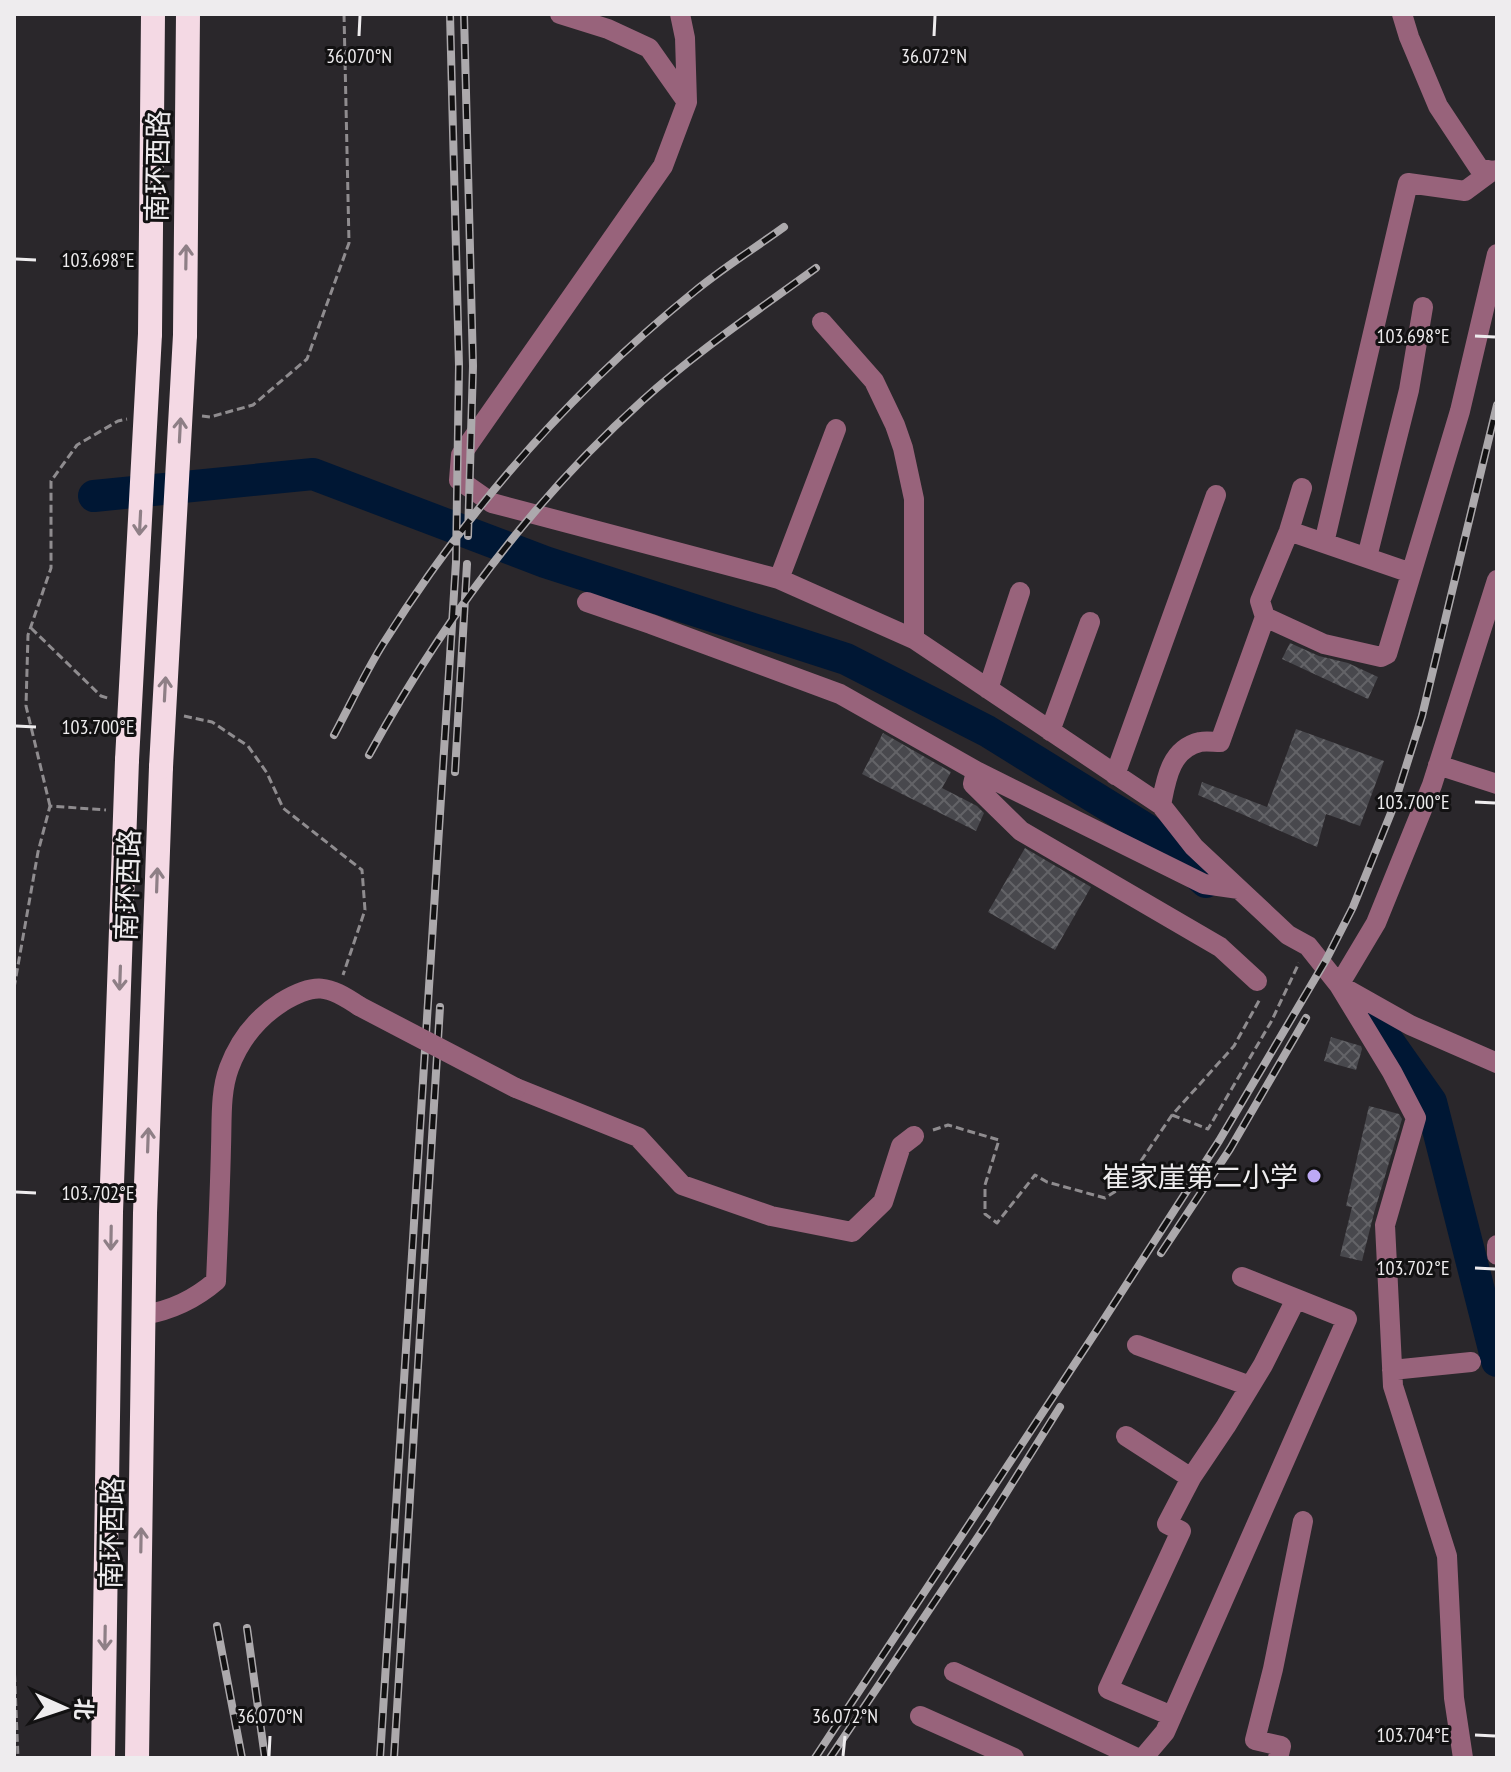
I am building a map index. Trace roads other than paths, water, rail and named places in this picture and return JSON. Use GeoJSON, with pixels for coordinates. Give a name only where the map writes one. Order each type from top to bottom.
{"type":"FeatureCollection","features":[{"type":"Feature","properties":{"kind":"highway","name":"南环西路"},"geometry":{"type":"LineString","coordinates":[[103,1758],[111,1212],[127,760],[150,334],[153,14]]}},
{"type":"Feature","properties":{"kind":"highway","name":"南环西路"},"geometry":{"type":"LineString","coordinates":[[137,1758],[145,1213],[161,767],[185,335],[188,14]]}},
{"type":"Feature","properties":{"kind":"street"},"geometry":{"type":"LineString","coordinates":[[560,14],[608,29],[649,48],[687,102]]}},
{"type":"Feature","properties":{"kind":"street"},"geometry":{"type":"LineString","coordinates":[[680,14],[685,38],[687,102],[663,166],[461,455],[459,480],[492,503],[779,579],[914,639],[1161,805],[1194,847],[1288,935],[1308,946],[1339,985],[1416,1118],[1385,1225],[1393,1386],[1447,1556],[1454,1698],[1463,1758]]}},
{"type":"Feature","properties":{"kind":"street"},"geometry":{"type":"LineString","coordinates":[[1402,14],[1438,106],[1479,168],[1494,170]]}},
{"type":"Feature","properties":{"kind":"street"},"geometry":{"type":"LineString","coordinates":[[1324,543],[1408,183],[1465,191],[1494,170]]}},
{"type":"Feature","properties":{"kind":"street"},"geometry":{"type":"LineString","coordinates":[[1265,617],[1324,644],[1381,657],[1387,654],[1460,411],[1497,254]]}},
{"type":"Feature","properties":{"kind":"street"},"geometry":{"type":"LineString","coordinates":[[1367,557],[1409,390],[1423,307]]}},
{"type":"Feature","properties":{"kind":"street"},"geometry":{"type":"LineString","coordinates":[[822,322],[874,381],[903,448],[914,499],[914,639]]}},
{"type":"Feature","properties":{"kind":"street"},"geometry":{"type":"LineString","coordinates":[[779,579],[836,429]]}},
{"type":"Feature","properties":{"kind":"street"},"geometry":{"type":"LineString","coordinates":[[1161,805],[1167,774],[1180,751],[1199,742],[1220,742],[1265,617],[1260,601],[1289,531],[1302,488]]}},
{"type":"Feature","properties":{"kind":"street"},"geometry":{"type":"LineString","coordinates":[[1115,775],[1216,495]]}},
{"type":"Feature","properties":{"kind":"street"},"geometry":{"type":"LineString","coordinates":[[1289,531],[1411,573]]}},
{"type":"Feature","properties":{"kind":"street"},"geometry":{"type":"LineString","coordinates":[[1339,985],[1376,923],[1432,785],[1497,580]]}},
{"type":"Feature","properties":{"kind":"street"},"geometry":{"type":"LineString","coordinates":[[988,689],[1020,592]]}},
{"type":"Feature","properties":{"kind":"street"},"geometry":{"type":"LineString","coordinates":[[587,602],[840,694],[976,771],[1204,884],[1239,889]]}},
{"type":"Feature","properties":{"kind":"street"},"geometry":{"type":"LineString","coordinates":[[1050,731],[1090,622]]}},
{"type":"Feature","properties":{"kind":"street"},"geometry":{"type":"LineString","coordinates":[[1438,765],[1497,784]]}},
{"type":"Feature","properties":{"kind":"street"},"geometry":{"type":"LineString","coordinates":[[976,771],[973,784],[1021,831],[1220,947],[1257,981]]}},
{"type":"Feature","properties":{"kind":"street"},"geometry":{"type":"LineString","coordinates":[[1339,985],[1410,1025],[1497,1063]]}},
{"type":"Feature","properties":{"kind":"street"},"geometry":{"type":"LineString","coordinates":[[144,1315],[184,1303],[216,1281],[224,1087],[231,1063],[243,1040],[264,1015],[308,989],[337,991],[359,1006],[516,1088],[638,1137],[682,1185],[771,1216],[852,1232],[883,1202],[901,1146],[914,1136]]}},
{"type":"Feature","properties":{"kind":"street"},"geometry":{"type":"LineString","coordinates":[[1497,1245],[1497,1255]]}},
{"type":"Feature","properties":{"kind":"street"},"geometry":{"type":"LineString","coordinates":[[1143,1758],[1165,1732],[1347,1319],[1242,1277]]}},
{"type":"Feature","properties":{"kind":"street"},"geometry":{"type":"LineString","coordinates":[[1172,1716],[1108,1689],[1181,1531],[1167,1524],[1191,1478],[1250,1386],[1296,1299]]}},
{"type":"Feature","properties":{"kind":"street"},"geometry":{"type":"LineString","coordinates":[[1137,1345],[1250,1386]]}},
{"type":"Feature","properties":{"kind":"street"},"geometry":{"type":"LineString","coordinates":[[1392,1370],[1471,1362]]}},
{"type":"Feature","properties":{"kind":"street"},"geometry":{"type":"LineString","coordinates":[[1126,1436],[1191,1478]]}},
{"type":"Feature","properties":{"kind":"street"},"geometry":{"type":"LineString","coordinates":[[1278,1758],[1281,1746],[1255,1740],[1303,1521]]}},
{"type":"Feature","properties":{"kind":"street"},"geometry":{"type":"LineString","coordinates":[[954,1672],[1137,1758]]}},
{"type":"Feature","properties":{"kind":"street"},"geometry":{"type":"LineString","coordinates":[[920,1716],[1014,1758]]}},
{"type":"Feature","properties":{"kind":"waterway"},"geometry":{"type":"LineString","coordinates":[[94,496],[313,474],[545,562],[846,659],[987,731],[1146,829],[1206,882]]}},
{"type":"Feature","properties":{"kind":"waterway"},"geometry":{"type":"LineString","coordinates":[[1374,1021],[1431,1102],[1497,1361]]}},
{"type":"Feature","properties":{"kind":"railway"},"geometry":{"type":"LineString","coordinates":[[380,1758],[456,562],[459,366],[450,14]]}},
{"type":"Feature","properties":{"kind":"railway"},"geometry":{"type":"LineString","coordinates":[[464,14],[473,366],[468,536]]}},
{"type":"Feature","properties":{"kind":"railway"},"geometry":{"type":"LineString","coordinates":[[334,735],[376,655],[415,594],[524,454],[606,369],[650,329],[706,283],[784,227]]}},
{"type":"Feature","properties":{"kind":"railway"},"geometry":{"type":"LineString","coordinates":[[369,755],[426,658],[458,612],[491,566],[563,480],[663,383],[816,268]]}},
{"type":"Feature","properties":{"kind":"railway"},"geometry":{"type":"LineString","coordinates":[[815,1758],[1219,1141],[1326,960],[1353,907],[1393,808],[1422,716],[1497,405]]}},
{"type":"Feature","properties":{"kind":"railway"},"geometry":{"type":"LineString","coordinates":[[455,772],[467,564]]}},
{"type":"Feature","properties":{"kind":"railway"},"geometry":{"type":"LineString","coordinates":[[394,1758],[440,1007]]}},
{"type":"Feature","properties":{"kind":"railway"},"geometry":{"type":"LineString","coordinates":[[1161,1253],[1230,1149],[1306,1018]]}},
{"type":"Feature","properties":{"kind":"railway"},"geometry":{"type":"LineString","coordinates":[[830,1758],[988,1522],[1060,1407]]}},
{"type":"Feature","properties":{"kind":"railway"},"geometry":{"type":"LineString","coordinates":[[217,1626],[242,1758]]}},
{"type":"Feature","properties":{"kind":"railway"},"geometry":{"type":"LineString","coordinates":[[247,1628],[265,1758]]}},
{"type":"Feature","properties":{"kind":"place","name":"崔家崖第二小学"},"geometry":{"type":"Point","coordinates":[1314,1176]}}]}
